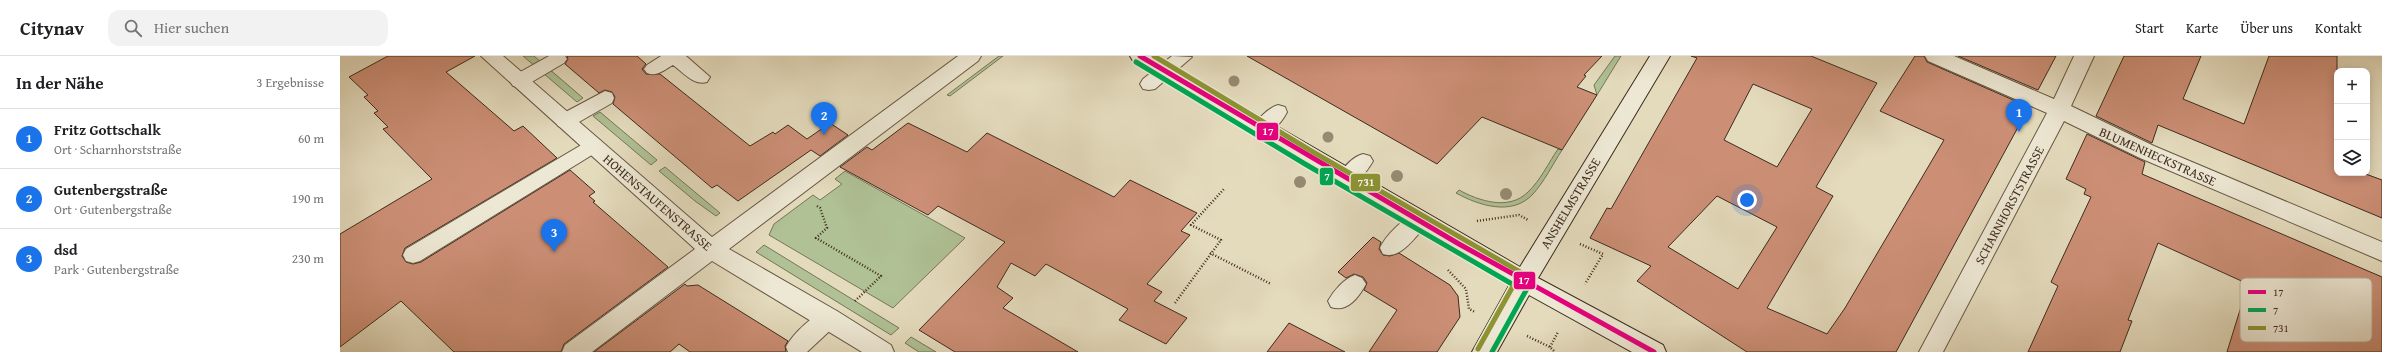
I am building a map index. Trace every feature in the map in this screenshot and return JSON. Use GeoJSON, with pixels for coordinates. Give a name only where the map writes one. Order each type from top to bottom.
{"type":"FeatureCollection","features":[{"type":"Feature","properties":{"kind":"street","name":"HOHENSTAUFENSTRASSE"},"geometry":{"type":"LineString","coordinates":[[490,56],[710,249],[828,318],[882,352]]}},
{"type":"Feature","properties":{"kind":"street"},"geometry":{"type":"LineString","coordinates":[[574,352],[710,249],[971,56]]}},
{"type":"Feature","properties":{"kind":"street"},"geometry":{"type":"LineString","coordinates":[[1140,56],[1346,180],[1523,282],[1654,352]]}},
{"type":"Feature","properties":{"kind":"street","name":"ANSHELMSTRASSE"},"geometry":{"type":"LineString","coordinates":[[1484,352],[1523,282],[1660,56]]}},
{"type":"Feature","properties":{"kind":"street","name":"BLUMENHECKSTRASSE"},"geometry":{"type":"LineString","coordinates":[[1935,56],[2033,97],[2147,152],[2382,252]]}},
{"type":"Feature","properties":{"kind":"street","name":"SCHARNHORSTSTRASSE"},"geometry":{"type":"LineString","coordinates":[[1931,352],[2059,110],[2084,56]]}},
{"type":"Feature","properties":{"kind":"lane"},"geometry":{"type":"LineString","coordinates":[[653,69],[674,56],[701,77]]}},
{"type":"Feature","properties":{"kind":"lane"},"geometry":{"type":"LineString","coordinates":[[1149,84],[1182,57]]}},
{"type":"Feature","properties":{"kind":"lane"},"geometry":{"type":"LineString","coordinates":[[519,81],[558,59]]}},
{"type":"Feature","properties":{"kind":"lane"},"geometry":{"type":"LineString","coordinates":[[565,121],[605,98]]}},
{"type":"Feature","properties":{"kind":"lane"},"geometry":{"type":"LineString","coordinates":[[1261,129],[1278,112]]}},
{"type":"Feature","properties":{"kind":"lane"},"geometry":{"type":"LineString","coordinates":[[413,255],[593,145]]}},
{"type":"Feature","properties":{"kind":"lane"},"geometry":{"type":"LineString","coordinates":[[1346,180],[1363,161]]}},
{"type":"Feature","properties":{"kind":"lane"},"geometry":{"type":"LineString","coordinates":[[1390,248],[1418,221]]}},
{"type":"Feature","properties":{"kind":"lane"},"geometry":{"type":"LineString","coordinates":[[1338,301],[1355,284]]}},
{"type":"Feature","properties":{"kind":"lane"},"geometry":{"type":"LineString","coordinates":[[797,347],[828,318]]}},
{"type":"Feature","properties":{"kind":"path"},"geometry":{"type":"LineString","coordinates":[[791,189],[820,208],[827,228],[816,238],[881,276],[854,301]]}},
{"type":"Feature","properties":{"kind":"path"},"geometry":{"type":"LineString","coordinates":[[1175,303],[1210,253],[1221,240],[1192,225],[1224,189]]}},
{"type":"Feature","properties":{"kind":"path"},"geometry":{"type":"LineString","coordinates":[[1210,253],[1271,284]]}},
{"type":"Feature","properties":{"kind":"path"},"geometry":{"type":"LineString","coordinates":[[1550,347],[1555,352]]}},
{"type":"Feature","properties":{"kind":"green space"},"geometry":{"type":"Polygon","coordinates":[[[523,56],[534,56],[583,98],[577,102],[523,56]]]}},
{"type":"Feature","properties":{"kind":"green space"},"geometry":{"type":"Polygon","coordinates":[[[999,56],[1003,56],[950,96],[947,95],[999,56]]]}},
{"type":"Feature","properties":{"kind":"green space"},"geometry":{"type":"Polygon","coordinates":[[[1615,56],[1621,56],[1597,95],[1594,85],[1615,56]]]}},
{"type":"Feature","properties":{"kind":"green space"},"geometry":{"type":"Polygon","coordinates":[[[600,112],[657,160],[651,165],[593,116],[600,112]]]}},
{"type":"Feature","properties":{"kind":"green space"},"geometry":{"type":"Polygon","coordinates":[[[1558,149],[1562,150],[1545,178],[1533,194],[1525,201],[1505,207],[1495,207],[1484,205],[1456,193],[1459,190],[1476,198],[1503,203],[1520,198],[1528,192],[1536,182],[1558,149]]]}},
{"type":"Feature","properties":{"kind":"green space"},"geometry":{"type":"Polygon","coordinates":[[[665,167],[720,213],[716,216],[695,201],[659,171],[665,167]]]}},
{"type":"Feature","properties":{"kind":"green space"},"geometry":{"type":"Polygon","coordinates":[[[845,171],[965,238],[893,308],[769,235],[774,224],[813,195],[820,200],[842,184],[835,179],[845,171]]]}},
{"type":"Feature","properties":{"kind":"green space"},"geometry":{"type":"Polygon","coordinates":[[[764,245],[899,328],[891,335],[756,252],[764,245]]]}},
{"type":"Feature","properties":{"kind":"green space"},"geometry":{"type":"Polygon","coordinates":[[[911,337],[936,352],[919,352],[905,343],[911,337]]]}},
{"type":"Feature","properties":{"kind":"building"},"geometry":{"type":"Polygon","coordinates":[[[388,56],[475,56],[446,72],[514,131],[523,126],[557,158],[405,248],[402,256],[406,262],[413,264],[421,262],[570,170],[595,192],[589,196],[595,201],[593,202],[668,267],[564,344],[561,352],[454,352],[401,301],[340,347],[340,234],[432,179],[383,129],[388,127],[374,113],[378,111],[364,97],[368,95],[349,77],[388,56]]]}},
{"type":"Feature","properties":{"kind":"building"},"geometry":{"type":"Polygon","coordinates":[[[567,56],[637,56],[646,64],[642,69],[646,74],[660,74],[750,146],[773,132],[775,134],[788,125],[807,139],[830,123],[848,135],[820,156],[811,150],[738,201],[717,185],[712,188],[613,104],[615,97],[612,92],[605,90],[599,93],[565,64],[568,59],[567,56]]]}},
{"type":"Feature","properties":{"kind":"building"},"geometry":{"type":"Polygon","coordinates":[[[1247,56],[1602,56],[1584,75],[1586,76],[1577,87],[1597,95],[1562,150],[1482,117],[1437,164],[1247,56]]]}},
{"type":"Feature","properties":{"kind":"building"},"geometry":{"type":"Polygon","coordinates":[[[1691,56],[1811,56],[1877,83],[1816,187],[1833,196],[1767,308],[1827,334],[1845,308],[1944,140],[1880,111],[1915,56],[1924,56],[1927,62],[2029,107],[1896,352],[1747,352],[1637,281],[1651,266],[1590,238],[1607,208],[1611,209],[1697,58],[1691,56]],[[1753,84],[1724,140],[1777,167],[1812,109],[1753,84]],[[1717,196],[1668,247],[1738,289],[1777,227],[1717,196]]]}},
{"type":"Feature","properties":{"kind":"building"},"geometry":{"type":"Polygon","coordinates":[[[1958,56],[2056,56],[2038,90],[1958,56]]]}},
{"type":"Feature","properties":{"kind":"building"},"geometry":{"type":"Polygon","coordinates":[[[2124,56],[2201,56],[2183,99],[2244,124],[2269,56],[2337,56],[2337,68],[2334,68],[2334,176],[2370,176],[2382,180],[2382,218],[2158,125],[2152,143],[2096,116],[2124,56]]]}},
{"type":"Feature","properties":{"kind":"building"},"geometry":{"type":"Polygon","coordinates":[[[908,123],[967,152],[987,133],[1114,197],[1130,180],[1197,213],[1181,231],[1190,235],[1147,284],[1162,292],[1154,301],[1187,318],[1166,344],[1119,320],[1128,309],[1046,264],[1035,276],[1011,263],[997,287],[1013,298],[1003,308],[1078,352],[955,352],[919,330],[1005,242],[938,206],[928,215],[840,167],[867,147],[872,150],[908,123]]]}},
{"type":"Feature","properties":{"kind":"building"},"geometry":{"type":"Polygon","coordinates":[[[2087,134],[2145,162],[2142,174],[2382,277],[2382,352],[2227,352],[2240,310],[2240,342],[2372,342],[2372,278],[2240,278],[2240,280],[2158,243],[2128,320],[2132,321],[2120,352],[2028,352],[2058,286],[2051,282],[2091,197],[2084,194],[2086,189],[2066,179],[2087,134]]]}},
{"type":"Feature","properties":{"kind":"building"},"geometry":{"type":"Polygon","coordinates":[[[1373,237],[1381,242],[1379,249],[1383,255],[1390,256],[1399,253],[1450,285],[1458,296],[1460,317],[1437,352],[1369,352],[1397,310],[1364,290],[1367,283],[1363,277],[1354,274],[1346,278],[1338,272],[1373,237]]]}},
{"type":"Feature","properties":{"kind":"building"},"geometry":{"type":"Polygon","coordinates":[[[685,284],[687,286],[698,285],[788,341],[785,346],[786,352],[690,352],[679,344],[670,352],[594,352],[685,284]]]}},
{"type":"Feature","properties":{"kind":"building"},"geometry":{"type":"Polygon","coordinates":[[[1289,323],[1345,352],[1267,352],[1289,323]]]}},
{"type":"Feature","properties":{"kind":"transit line","name":"17"},"geometry":{"type":"LineString","coordinates":[[1140,56],[1459,244],[1654,352]]}},
{"type":"Feature","properties":{"kind":"transit line","name":"731"},"geometry":{"type":"LineString","coordinates":[[1154,56],[1313,152],[1527,276]]}},
{"type":"Feature","properties":{"kind":"transit line","name":"7"},"geometry":{"type":"LineString","coordinates":[[1136,62],[1305,164],[1519,288]]}},
{"type":"Feature","properties":{"kind":"transit line","name":"731"},"geometry":{"type":"LineString","coordinates":[[1478,349],[1517,279]]}},
{"type":"Feature","properties":{"kind":"transit line","name":"7"},"geometry":{"type":"LineString","coordinates":[[1492,352],[1529,285]]}},
{"type":"Feature","properties":{"kind":"place","name":"Fritz Gottschalk"},"geometry":{"type":"Point","coordinates":[2019,132]}},
{"type":"Feature","properties":{"kind":"place","name":"Gutenbergstraße"},"geometry":{"type":"Point","coordinates":[824,135]}},
{"type":"Feature","properties":{"kind":"place","name":"dsd"},"geometry":{"type":"Point","coordinates":[554,252]}}]}
